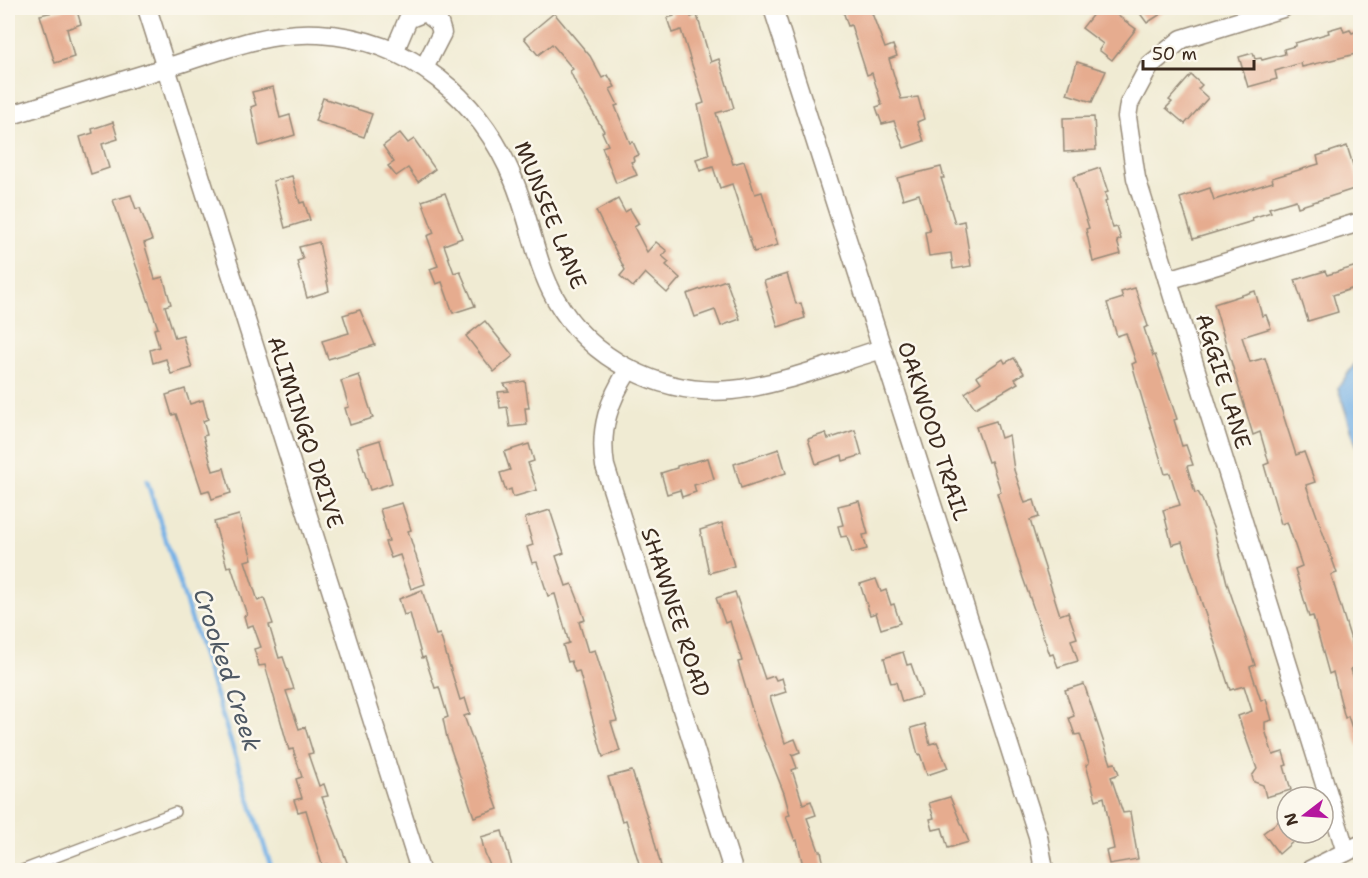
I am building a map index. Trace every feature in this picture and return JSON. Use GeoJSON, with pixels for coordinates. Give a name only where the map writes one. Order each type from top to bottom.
{"type":"FeatureCollection","features":[{"type":"Feature","properties":{"kind":"street","name":"ALIMINGO DRIVE"},"geometry":{"type":"LineString","coordinates":[[147,8],[420,870]]}},
{"type":"Feature","properties":{"kind":"street","name":"OAKWOOD TRAIL"},"geometry":{"type":"LineString","coordinates":[[773,8],[1038,836],[1044,870]]}},
{"type":"Feature","properties":{"kind":"street","name":"AGGIE LANE"},"geometry":{"type":"LineString","coordinates":[[1282,8],[1182,39],[1150,65],[1129,104],[1127,117],[1136,178],[1353,849]]}},
{"type":"Feature","properties":{"kind":"street"},"geometry":{"type":"LineString","coordinates":[[394,52],[408,20],[425,12],[432,15],[442,33],[424,68]]}},
{"type":"Feature","properties":{"kind":"street","name":"MUNSEE LANE"},"geometry":{"type":"LineString","coordinates":[[8,116],[249,42],[289,35],[343,37],[394,52],[424,68],[452,88],[471,107],[498,145],[515,182],[543,274],[555,299],[575,327],[595,346],[629,369],[682,387],[731,390],[758,385],[882,349]]}},
{"type":"Feature","properties":{"kind":"street"},"geometry":{"type":"LineString","coordinates":[[1168,280],[1360,222]]}},
{"type":"Feature","properties":{"kind":"street","name":"SHAWNEE ROAD"},"geometry":{"type":"LineString","coordinates":[[629,369],[609,406],[603,439],[605,466],[733,870]]}},
{"type":"Feature","properties":{"kind":"street"},"geometry":{"type":"LineString","coordinates":[[1310,870],[1353,849]]}},
{"type":"Feature","properties":{"kind":"lane"},"geometry":{"type":"LineString","coordinates":[[22,870],[175,812]]}},
{"type":"Feature","properties":{"kind":"water"},"geometry":{"type":"Polygon","coordinates":[[[1360,356],[1360,456],[1338,388],[1360,356]]]}},
{"type":"Feature","properties":{"kind":"building"},"geometry":{"type":"Polygon","coordinates":[[[76,8],[81,24],[67,29],[74,57],[55,63],[40,15],[76,8]]]}},
{"type":"Feature","properties":{"kind":"building"},"geometry":{"type":"Polygon","coordinates":[[[672,8],[688,8],[691,17],[697,15],[711,62],[719,59],[734,108],[716,113],[733,164],[744,161],[755,194],[762,192],[778,245],[754,252],[732,184],[720,188],[713,167],[700,171],[696,159],[709,155],[698,105],[704,103],[681,30],[672,33],[667,18],[674,16],[672,8]]]}},
{"type":"Feature","properties":{"kind":"building"},"geometry":{"type":"Polygon","coordinates":[[[842,8],[870,8],[885,48],[893,45],[897,56],[889,59],[901,99],[918,97],[924,119],[917,122],[924,141],[904,148],[894,121],[882,124],[876,107],[882,105],[872,73],[867,75],[851,25],[848,26],[842,8]]]}},
{"type":"Feature","properties":{"kind":"building"},"geometry":{"type":"Polygon","coordinates":[[[1098,8],[1107,8],[1136,29],[1112,60],[1099,50],[1103,44],[1082,28],[1098,8]]]}},
{"type":"Feature","properties":{"kind":"building"},"geometry":{"type":"Polygon","coordinates":[[[1136,8],[1170,8],[1147,23],[1136,8]]]}},
{"type":"Feature","properties":{"kind":"building"},"geometry":{"type":"Polygon","coordinates":[[[554,13],[590,56],[602,78],[608,75],[615,87],[610,89],[618,105],[615,106],[630,143],[633,142],[639,155],[633,157],[634,161],[631,162],[637,175],[616,183],[602,147],[608,145],[602,132],[604,131],[577,86],[570,71],[573,69],[552,44],[538,55],[524,38],[554,13]]]}},
{"type":"Feature","properties":{"kind":"building"},"geometry":{"type":"Polygon","coordinates":[[[1342,26],[1344,32],[1350,30],[1352,33],[1360,30],[1360,53],[1302,67],[1301,63],[1275,71],[1277,79],[1248,87],[1239,57],[1253,53],[1255,59],[1261,58],[1262,60],[1285,54],[1284,49],[1295,46],[1295,43],[1329,33],[1328,30],[1342,26]]]}},
{"type":"Feature","properties":{"kind":"building"},"geometry":{"type":"Polygon","coordinates":[[[1077,62],[1106,71],[1092,102],[1067,94],[1077,62]]]}},
{"type":"Feature","properties":{"kind":"building"},"geometry":{"type":"Polygon","coordinates":[[[1191,75],[1202,85],[1198,89],[1208,98],[1185,124],[1166,108],[1172,102],[1169,100],[1191,75]]]}},
{"type":"Feature","properties":{"kind":"building"},"geometry":{"type":"Polygon","coordinates":[[[273,87],[280,118],[290,115],[295,135],[259,146],[251,107],[256,105],[252,92],[273,87]]]}},
{"type":"Feature","properties":{"kind":"building"},"geometry":{"type":"Polygon","coordinates":[[[323,98],[372,114],[364,137],[315,121],[323,98]]]}},
{"type":"Feature","properties":{"kind":"building"},"geometry":{"type":"Polygon","coordinates":[[[1094,117],[1096,150],[1064,152],[1063,118],[1094,117]]]}},
{"type":"Feature","properties":{"kind":"building"},"geometry":{"type":"Polygon","coordinates":[[[113,122],[118,139],[102,144],[109,168],[91,174],[80,137],[93,133],[92,129],[113,122]]]}},
{"type":"Feature","properties":{"kind":"building"},"geometry":{"type":"Polygon","coordinates":[[[400,133],[408,143],[414,139],[435,169],[418,182],[408,168],[396,176],[388,166],[394,162],[383,146],[400,133]]]}},
{"type":"Feature","properties":{"kind":"building"},"geometry":{"type":"Polygon","coordinates":[[[1347,146],[1360,187],[1298,207],[1296,200],[1269,208],[1271,212],[1252,218],[1253,221],[1193,239],[1180,198],[1210,188],[1214,200],[1273,182],[1272,178],[1319,164],[1317,156],[1347,146]]]}},
{"type":"Feature","properties":{"kind":"building"},"geometry":{"type":"Polygon","coordinates":[[[941,167],[944,178],[941,178],[955,223],[964,221],[971,266],[953,269],[951,253],[929,256],[925,232],[930,231],[919,194],[903,199],[897,178],[941,167]]]}},
{"type":"Feature","properties":{"kind":"building"},"geometry":{"type":"Polygon","coordinates":[[[1100,168],[1108,192],[1105,193],[1107,201],[1105,202],[1113,228],[1117,227],[1121,239],[1117,241],[1121,254],[1093,262],[1086,229],[1089,228],[1073,177],[1100,168]]]}},
{"type":"Feature","properties":{"kind":"building"},"geometry":{"type":"Polygon","coordinates":[[[292,176],[300,203],[304,202],[310,220],[285,228],[273,181],[292,176]]]}},
{"type":"Feature","properties":{"kind":"building"},"geometry":{"type":"Polygon","coordinates":[[[445,193],[462,238],[444,245],[454,273],[460,271],[475,306],[453,313],[442,282],[436,284],[430,269],[438,266],[427,236],[434,233],[422,201],[445,193]]]}},
{"type":"Feature","properties":{"kind":"building"},"geometry":{"type":"Polygon","coordinates":[[[131,195],[136,209],[140,208],[152,240],[144,243],[155,279],[163,277],[171,304],[165,306],[175,338],[183,336],[192,368],[171,374],[166,359],[153,363],[150,350],[159,347],[154,329],[158,328],[113,200],[131,195]]]}},
{"type":"Feature","properties":{"kind":"building"},"geometry":{"type":"Polygon","coordinates":[[[618,199],[625,212],[630,209],[639,224],[634,227],[647,252],[656,242],[667,251],[662,256],[669,262],[666,265],[680,278],[667,293],[645,273],[633,287],[620,276],[625,270],[596,211],[618,199]]]}},
{"type":"Feature","properties":{"kind":"building"},"geometry":{"type":"Polygon","coordinates":[[[319,242],[329,291],[307,298],[297,261],[303,259],[299,247],[319,242]]]}},
{"type":"Feature","properties":{"kind":"building"},"geometry":{"type":"Polygon","coordinates":[[[1360,265],[1360,286],[1333,295],[1338,312],[1308,321],[1295,280],[1325,271],[1327,275],[1360,265]]]}},
{"type":"Feature","properties":{"kind":"building"},"geometry":{"type":"Polygon","coordinates":[[[787,274],[796,304],[801,303],[805,318],[778,327],[764,281],[787,274]]]}},
{"type":"Feature","properties":{"kind":"building"},"geometry":{"type":"Polygon","coordinates":[[[726,280],[740,319],[721,326],[715,310],[695,317],[687,294],[726,280]]]}},
{"type":"Feature","properties":{"kind":"building"},"geometry":{"type":"Polygon","coordinates":[[[1135,288],[1148,326],[1144,328],[1177,419],[1174,420],[1182,446],[1186,445],[1193,465],[1187,466],[1195,493],[1198,492],[1201,497],[1214,530],[1227,583],[1255,665],[1250,667],[1261,701],[1266,699],[1272,720],[1265,722],[1265,730],[1273,755],[1283,752],[1287,765],[1284,766],[1290,785],[1275,785],[1275,794],[1266,797],[1263,785],[1254,782],[1252,776],[1257,769],[1238,716],[1252,711],[1244,686],[1230,690],[1182,542],[1172,545],[1163,510],[1180,505],[1170,473],[1165,474],[1132,364],[1136,362],[1126,333],[1117,336],[1107,303],[1123,298],[1121,292],[1135,288]]]}},
{"type":"Feature","properties":{"kind":"building"},"geometry":{"type":"Polygon","coordinates":[[[1255,291],[1262,316],[1266,315],[1271,328],[1242,337],[1250,362],[1265,358],[1296,455],[1304,452],[1315,482],[1306,485],[1337,573],[1331,575],[1359,666],[1351,669],[1358,693],[1360,692],[1360,746],[1358,746],[1348,716],[1345,718],[1333,672],[1329,674],[1313,616],[1309,617],[1295,569],[1302,566],[1287,522],[1281,524],[1264,465],[1269,463],[1260,432],[1253,435],[1214,304],[1255,291]]]}},
{"type":"Feature","properties":{"kind":"building"},"geometry":{"type":"Polygon","coordinates":[[[360,310],[375,345],[328,359],[322,341],[349,333],[343,315],[360,310]]]}},
{"type":"Feature","properties":{"kind":"building"},"geometry":{"type":"Polygon","coordinates":[[[485,321],[513,356],[494,372],[466,336],[485,321]]]}},
{"type":"Feature","properties":{"kind":"building"},"geometry":{"type":"Polygon","coordinates":[[[1014,358],[1024,373],[1015,379],[1018,383],[975,408],[965,393],[981,382],[977,376],[1003,359],[1005,363],[1014,358]]]}},
{"type":"Feature","properties":{"kind":"building"},"geometry":{"type":"Polygon","coordinates":[[[359,375],[373,418],[350,425],[345,408],[349,407],[341,381],[359,375]]]}},
{"type":"Feature","properties":{"kind":"building"},"geometry":{"type":"Polygon","coordinates":[[[525,381],[529,408],[525,408],[527,425],[510,427],[507,407],[500,408],[498,392],[509,391],[504,384],[525,381]]]}},
{"type":"Feature","properties":{"kind":"building"},"geometry":{"type":"Polygon","coordinates":[[[185,389],[190,404],[203,400],[208,419],[203,421],[207,435],[203,436],[213,471],[224,468],[231,493],[212,499],[209,490],[202,492],[176,414],[172,415],[166,395],[185,389]]]}},
{"type":"Feature","properties":{"kind":"building"},"geometry":{"type":"Polygon","coordinates":[[[996,421],[1001,438],[1009,435],[1014,470],[1025,503],[1034,500],[1039,517],[1030,520],[1037,543],[1060,615],[1068,612],[1077,638],[1071,640],[1078,661],[1058,667],[1053,654],[1050,655],[1023,578],[997,493],[1001,492],[976,427],[996,421]]]}},
{"type":"Feature","properties":{"kind":"building"},"geometry":{"type":"Polygon","coordinates":[[[855,430],[862,455],[843,461],[842,455],[816,464],[808,439],[826,433],[828,439],[855,430]]]}},
{"type":"Feature","properties":{"kind":"building"},"geometry":{"type":"Polygon","coordinates":[[[380,440],[392,483],[370,490],[357,447],[380,440]]]}},
{"type":"Feature","properties":{"kind":"building"},"geometry":{"type":"Polygon","coordinates":[[[529,444],[534,461],[528,463],[537,490],[513,497],[511,489],[506,491],[500,473],[510,470],[504,452],[529,444]]]}},
{"type":"Feature","properties":{"kind":"building"},"geometry":{"type":"Polygon","coordinates":[[[779,449],[786,473],[741,488],[734,464],[779,449]]]}},
{"type":"Feature","properties":{"kind":"building"},"geometry":{"type":"Polygon","coordinates":[[[708,458],[714,479],[694,485],[696,492],[682,497],[680,490],[667,494],[661,473],[677,468],[677,466],[708,458]]]}},
{"type":"Feature","properties":{"kind":"building"},"geometry":{"type":"Polygon","coordinates":[[[859,501],[868,534],[863,535],[867,549],[852,553],[847,536],[841,537],[838,526],[843,525],[838,506],[859,501]]]}},
{"type":"Feature","properties":{"kind":"building"},"geometry":{"type":"Polygon","coordinates":[[[402,503],[411,530],[408,531],[425,584],[411,589],[400,555],[391,558],[385,542],[389,541],[380,509],[402,503]]]}},
{"type":"Feature","properties":{"kind":"building"},"geometry":{"type":"Polygon","coordinates":[[[550,510],[564,553],[556,556],[566,586],[572,584],[579,602],[585,620],[579,622],[588,652],[595,650],[617,721],[611,722],[620,751],[603,757],[579,671],[575,672],[571,661],[568,662],[563,645],[569,643],[555,594],[548,596],[537,562],[532,563],[527,547],[533,545],[525,518],[550,510]]]}},
{"type":"Feature","properties":{"kind":"building"},"geometry":{"type":"Polygon","coordinates":[[[239,515],[252,559],[245,561],[258,601],[264,598],[273,624],[269,625],[279,658],[283,657],[294,689],[286,691],[299,729],[305,727],[313,753],[308,754],[319,786],[324,784],[328,796],[322,797],[350,870],[329,870],[327,864],[322,865],[306,810],[298,812],[294,800],[302,798],[296,779],[302,777],[293,749],[289,750],[265,665],[259,666],[254,649],[261,647],[253,625],[247,627],[244,616],[247,615],[231,566],[227,567],[214,522],[239,515]]]}},
{"type":"Feature","properties":{"kind":"building"},"geometry":{"type":"Polygon","coordinates":[[[722,523],[734,566],[709,573],[700,530],[722,523]]]}},
{"type":"Feature","properties":{"kind":"building"},"geometry":{"type":"Polygon","coordinates":[[[876,579],[881,592],[886,590],[891,605],[894,604],[900,623],[881,629],[876,613],[870,615],[860,584],[876,579]]]}},
{"type":"Feature","properties":{"kind":"building"},"geometry":{"type":"Polygon","coordinates":[[[422,590],[436,635],[440,634],[460,700],[465,698],[470,714],[464,716],[498,809],[474,817],[447,738],[443,719],[448,717],[439,687],[435,688],[425,657],[422,658],[410,613],[404,615],[399,599],[422,590]]]}},
{"type":"Feature","properties":{"kind":"building"},"geometry":{"type":"Polygon","coordinates":[[[735,592],[765,679],[774,676],[776,680],[782,678],[786,692],[770,697],[785,743],[795,739],[800,752],[792,755],[797,768],[792,770],[803,804],[811,801],[816,815],[807,818],[819,851],[821,851],[825,870],[804,870],[797,840],[795,841],[786,816],[790,815],[784,793],[756,723],[738,662],[742,661],[730,621],[725,623],[716,598],[735,592]]]}},
{"type":"Feature","properties":{"kind":"building"},"geometry":{"type":"Polygon","coordinates":[[[903,652],[907,665],[911,664],[922,696],[902,702],[896,682],[891,683],[884,658],[903,652]]]}},
{"type":"Feature","properties":{"kind":"building"},"geometry":{"type":"Polygon","coordinates":[[[1084,684],[1111,764],[1115,763],[1119,774],[1111,777],[1123,813],[1130,812],[1138,859],[1109,864],[1106,851],[1114,849],[1104,797],[1096,800],[1086,765],[1089,763],[1080,734],[1075,735],[1069,718],[1074,716],[1065,690],[1084,684]]]}},
{"type":"Feature","properties":{"kind":"building"},"geometry":{"type":"Polygon","coordinates":[[[925,724],[930,744],[937,742],[948,768],[927,775],[920,754],[918,755],[911,728],[925,724]]]}},
{"type":"Feature","properties":{"kind":"building"},"geometry":{"type":"Polygon","coordinates":[[[632,771],[652,832],[661,866],[658,867],[659,870],[641,870],[626,820],[622,821],[608,777],[632,771]]]}},
{"type":"Feature","properties":{"kind":"building"},"geometry":{"type":"Polygon","coordinates":[[[950,797],[969,842],[948,848],[942,828],[933,830],[930,819],[934,818],[929,803],[950,797]]]}},
{"type":"Feature","properties":{"kind":"building"},"geometry":{"type":"Polygon","coordinates":[[[1275,824],[1275,845],[1289,845],[1279,854],[1263,833],[1275,824]]]}},
{"type":"Feature","properties":{"kind":"building"},"geometry":{"type":"Polygon","coordinates":[[[502,831],[513,870],[492,870],[485,854],[481,837],[502,831]]]}},
{"type":"Feature","properties":{"kind":"waterway","name":"Crooked Creek"},"geometry":{"type":"LineString","coordinates":[[147,481],[272,870]]}}]}
